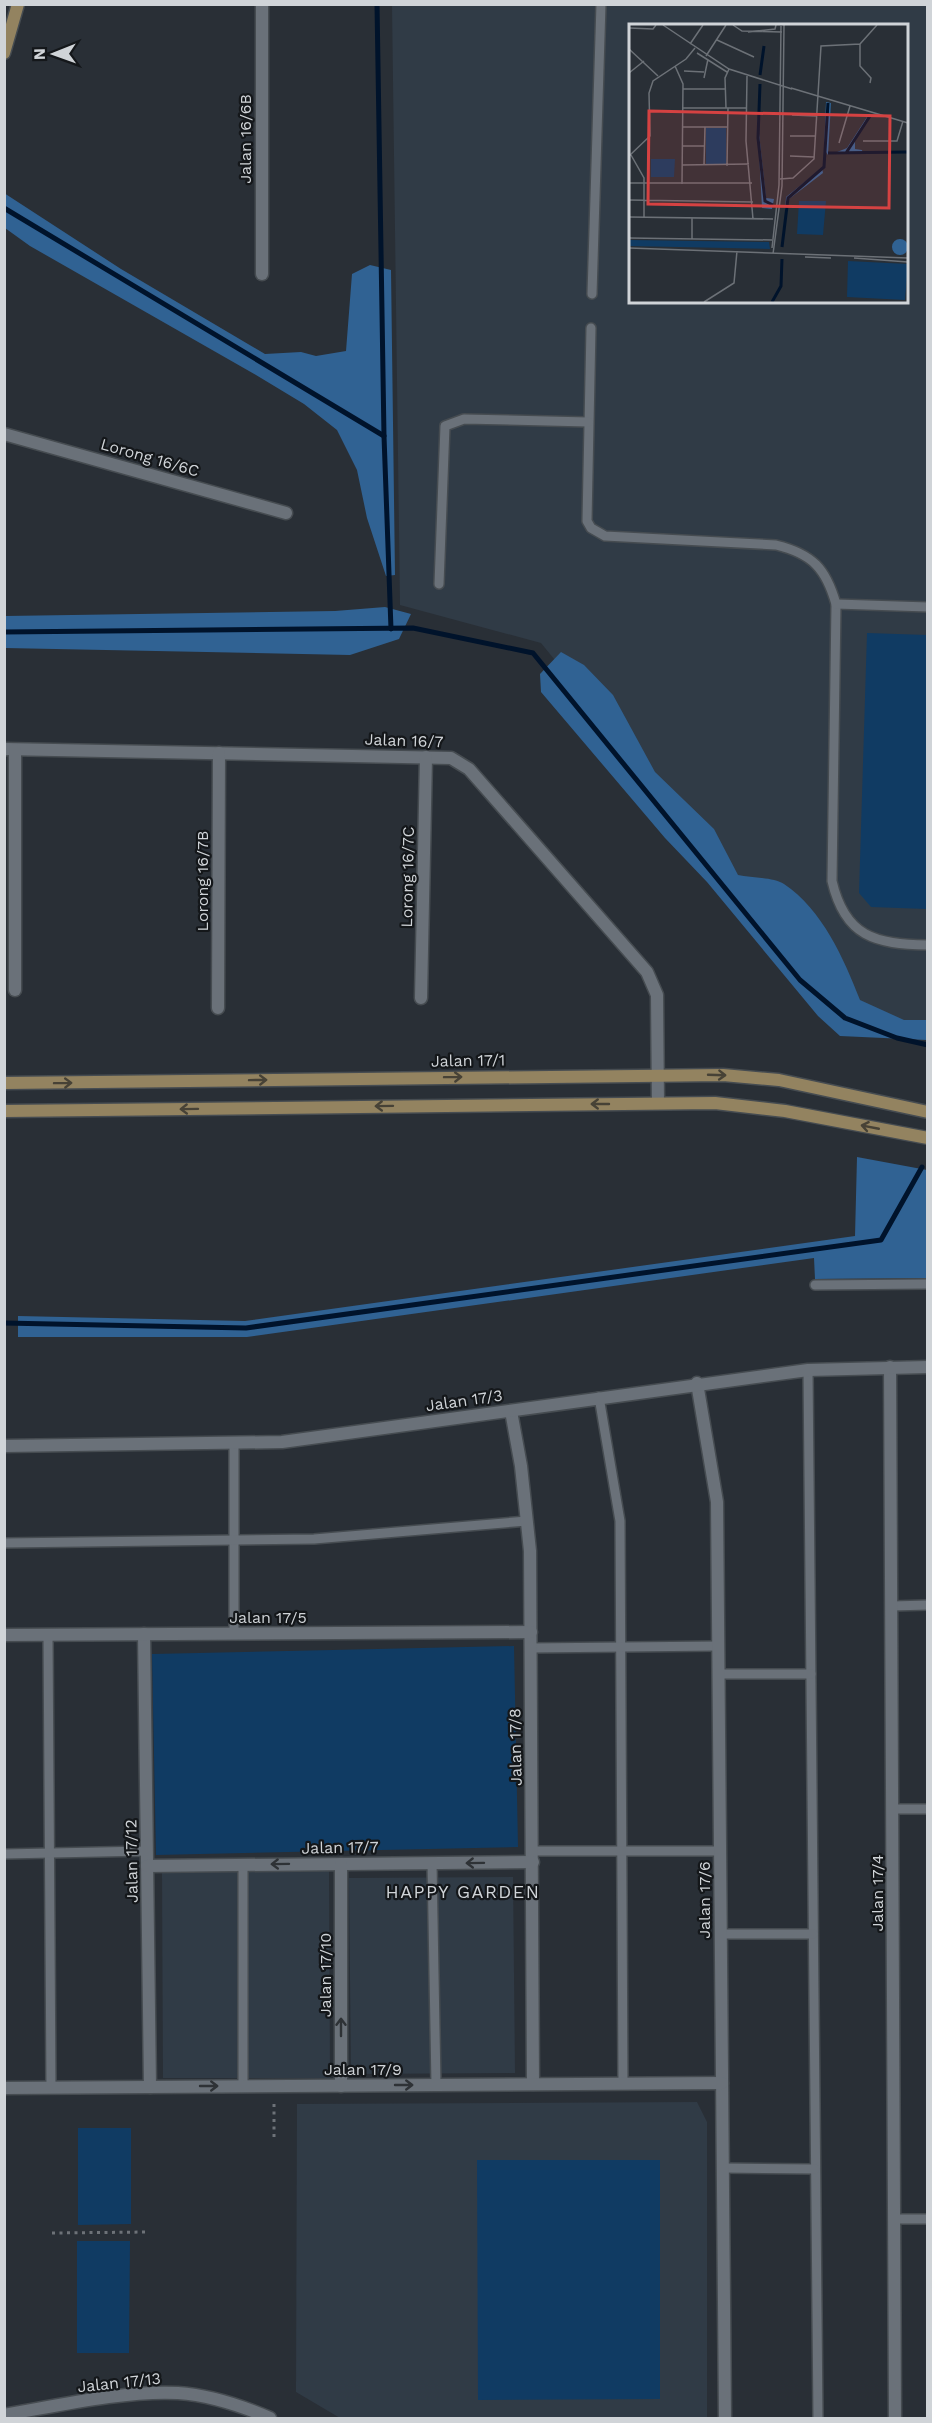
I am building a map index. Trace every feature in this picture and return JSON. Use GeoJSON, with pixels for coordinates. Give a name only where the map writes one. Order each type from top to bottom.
{"type":"FeatureCollection","features":[{"type":"Feature","properties":{"kind":"street"},"geometry":{"type":"LineString","coordinates":[[4,53],[18,4]]}},
{"type":"Feature","properties":{"kind":"street","name":"Jalan 16/6B"},"geometry":{"type":"LineString","coordinates":[[262,4],[262,274]]}},
{"type":"Feature","properties":{"kind":"street","name":"Lorong 16/6C"},"geometry":{"type":"LineString","coordinates":[[4,434],[286,513]]}},
{"type":"Feature","properties":{"kind":"street"},"geometry":{"type":"LineString","coordinates":[[10,749],[15,990]]}},
{"type":"Feature","properties":{"kind":"street","name":"Jalan 16/7"},"geometry":{"type":"LineString","coordinates":[[10,749],[451,758],[469,770],[647,972],[657,995],[658,1103]]}},
{"type":"Feature","properties":{"kind":"street","name":"Lorong 16/7B"},"geometry":{"type":"LineString","coordinates":[[218,1008],[219,753]]}},
{"type":"Feature","properties":{"kind":"street","name":"Lorong 16/7C"},"geometry":{"type":"LineString","coordinates":[[421,998],[426,757]]}},
{"type":"Feature","properties":{"kind":"street","name":"Jalan 17/1"},"geometry":{"type":"LineString","coordinates":[[4,1083],[723,1075],[779,1080],[927,1112]]}},
{"type":"Feature","properties":{"kind":"street"},"geometry":{"type":"LineString","coordinates":[[4,1112],[658,1103],[748,1105],[927,1138]]}},
{"type":"Feature","properties":{"kind":"street","name":"Jalan 17/4"},"geometry":{"type":"LineString","coordinates":[[891,1367],[896,2418]]}},
{"type":"Feature","properties":{"kind":"street","name":"Jalan 17/3"},"geometry":{"type":"LineString","coordinates":[[4,1446],[234,1445],[282,1442],[697,1383],[808,1370],[927,1367]]}},
{"type":"Feature","properties":{"kind":"street","name":"Jalan 17/6"},"geometry":{"type":"LineString","coordinates":[[697,1383],[717,1502],[724,2418]]}},
{"type":"Feature","properties":{"kind":"street","name":"Jalan 17/8"},"geometry":{"type":"LineString","coordinates":[[511,1411],[527,1521],[531,1632],[533,2084]]}},
{"type":"Feature","properties":{"kind":"street","name":"Jalan 17/5"},"geometry":{"type":"LineString","coordinates":[[4,1635],[531,1632]]}},
{"type":"Feature","properties":{"kind":"street","name":"Jalan 17/12"},"geometry":{"type":"LineString","coordinates":[[144,1634],[150,2087]]}},
{"type":"Feature","properties":{"kind":"street","name":"Jalan 17/7"},"geometry":{"type":"LineString","coordinates":[[147,1866],[432,1863],[533,1857]]}},
{"type":"Feature","properties":{"kind":"street","name":"Jalan 17/10"},"geometry":{"type":"LineString","coordinates":[[341,1864],[341,2086]]}},
{"type":"Feature","properties":{"kind":"street","name":"Jalan 17/9"},"geometry":{"type":"LineString","coordinates":[[4,2088],[722,2083]]}},
{"type":"Feature","properties":{"kind":"street","name":"Jalan 17/13"},"geometry":{"type":"LineString","coordinates":[[4,2415],[153,2393],[179,2393],[207,2397],[270,2418]]}},
{"type":"Feature","properties":{"kind":"lane"},"geometry":{"type":"LineString","coordinates":[[592,294],[601,4]]}},
{"type":"Feature","properties":{"kind":"lane"},"geometry":{"type":"LineString","coordinates":[[591,328],[586,513],[591,528],[605,536],[777,545],[796,550],[823,571],[836,604],[832,881],[837,904],[849,923],[864,935],[901,945],[927,945]]}},
{"type":"Feature","properties":{"kind":"lane"},"geometry":{"type":"LineString","coordinates":[[439,584],[445,426],[464,419],[588,422]]}},
{"type":"Feature","properties":{"kind":"lane"},"geometry":{"type":"LineString","coordinates":[[836,604],[927,607]]}},
{"type":"Feature","properties":{"kind":"lane"},"geometry":{"type":"LineString","coordinates":[[815,1285],[927,1284]]}},
{"type":"Feature","properties":{"kind":"lane"},"geometry":{"type":"LineString","coordinates":[[808,1370],[818,2418]]}},
{"type":"Feature","properties":{"kind":"lane"},"geometry":{"type":"LineString","coordinates":[[599,1397],[620,1521],[623,2084]]}},
{"type":"Feature","properties":{"kind":"lane"},"geometry":{"type":"LineString","coordinates":[[234,1445],[234,1634]]}},
{"type":"Feature","properties":{"kind":"lane"},"geometry":{"type":"LineString","coordinates":[[4,1543],[234,1542],[314,1539],[527,1521]]}},
{"type":"Feature","properties":{"kind":"lane"},"geometry":{"type":"LineString","coordinates":[[892,1606],[927,1605]]}},
{"type":"Feature","properties":{"kind":"lane"},"geometry":{"type":"LineString","coordinates":[[48,1635],[51,2088]]}},
{"type":"Feature","properties":{"kind":"lane"},"geometry":{"type":"LineString","coordinates":[[531,1648],[718,1646]]}},
{"type":"Feature","properties":{"kind":"lane"},"geometry":{"type":"LineString","coordinates":[[718,1674],[811,1674]]}},
{"type":"Feature","properties":{"kind":"lane"},"geometry":{"type":"LineString","coordinates":[[893,1809],[927,1809]]}},
{"type":"Feature","properties":{"kind":"lane"},"geometry":{"type":"LineString","coordinates":[[4,1854],[147,1851]]}},
{"type":"Feature","properties":{"kind":"lane"},"geometry":{"type":"LineString","coordinates":[[533,1857],[622,1851],[720,1851]]}},
{"type":"Feature","properties":{"kind":"lane"},"geometry":{"type":"LineString","coordinates":[[432,1863],[436,2085]]}},
{"type":"Feature","properties":{"kind":"lane"},"geometry":{"type":"LineString","coordinates":[[243,1865],[243,2086]]}},
{"type":"Feature","properties":{"kind":"lane"},"geometry":{"type":"LineString","coordinates":[[721,1934],[813,1934]]}},
{"type":"Feature","properties":{"kind":"lane"},"geometry":{"type":"LineString","coordinates":[[723,2168],[815,2169]]}},
{"type":"Feature","properties":{"kind":"lane"},"geometry":{"type":"LineString","coordinates":[[895,2219],[927,2219]]}},
{"type":"Feature","properties":{"kind":"path"},"geometry":{"type":"LineString","coordinates":[[274,2086],[274,2137]]}},
{"type":"Feature","properties":{"kind":"path"},"geometry":{"type":"LineString","coordinates":[[52,2233],[148,2232]]}},
{"type":"Feature","properties":{"kind":"shaded area"},"geometry":{"type":"Polygon","coordinates":[[[392,5],[927,5],[927,1032],[900,1025],[806,968],[541,643],[400,605],[392,5]]]}},
{"type":"Feature","properties":{"kind":"shaded area"},"geometry":{"type":"Polygon","coordinates":[[[4,193],[121,269],[265,354],[301,352],[316,356],[346,351],[352,274],[370,265],[391,270],[395,575],[386,576],[367,518],[357,470],[337,430],[304,404],[256,375],[30,246],[5,228],[4,193]]]}},
{"type":"Feature","properties":{"kind":"shaded area"},"geometry":{"type":"Polygon","coordinates":[[[385,607],[411,614],[399,639],[350,655],[5,648],[5,616],[335,611],[385,607]]]}},
{"type":"Feature","properties":{"kind":"shaded area"},"geometry":{"type":"Polygon","coordinates":[[[867,633],[927,635],[927,909],[871,907],[859,893],[867,633]]]}},
{"type":"Feature","properties":{"kind":"shaded area"},"geometry":{"type":"Polygon","coordinates":[[[561,652],[584,665],[613,695],[655,772],[714,829],[738,875],[779,882],[798,894],[821,921],[830,936],[847,968],[860,1000],[904,1020],[927,1020],[927,1040],[840,1036],[818,1016],[707,882],[665,838],[541,692],[540,674],[561,652]]]}},
{"type":"Feature","properties":{"kind":"shaded area"},"geometry":{"type":"Polygon","coordinates":[[[857,1157],[927,1170],[927,1278],[815,1279],[814,1258],[247,1337],[18,1337],[18,1316],[245,1321],[855,1236],[857,1157]]]}},
{"type":"Feature","properties":{"kind":"shaded area"},"geometry":{"type":"Polygon","coordinates":[[[514,1646],[518,1847],[156,1855],[152,1654],[514,1646]]]}},
{"type":"Feature","properties":{"kind":"shaded area"},"geometry":{"type":"Polygon","coordinates":[[[329,1871],[330,2078],[163,2078],[162,1872],[329,1871]]]}},
{"type":"Feature","properties":{"kind":"shaded area"},"geometry":{"type":"Polygon","coordinates":[[[513,1877],[515,2073],[351,2074],[349,1878],[513,1877]]]}},
{"type":"Feature","properties":{"kind":"shaded area"},"geometry":{"type":"Polygon","coordinates":[[[697,2102],[707,2122],[707,2418],[340,2418],[296,2392],[297,2104],[697,2102]]]}},
{"type":"Feature","properties":{"kind":"shaded area"},"geometry":{"type":"Polygon","coordinates":[[[78,2128],[131,2128],[131,2224],[78,2225],[78,2128]]]}},
{"type":"Feature","properties":{"kind":"shaded area"},"geometry":{"type":"Polygon","coordinates":[[[477,2160],[660,2160],[660,2399],[478,2400],[477,2160]]]}},
{"type":"Feature","properties":{"kind":"shaded area"},"geometry":{"type":"Polygon","coordinates":[[[77,2241],[130,2241],[129,2353],[77,2353],[77,2241]]]}},
{"type":"Feature","properties":{"kind":"waterway"},"geometry":{"type":"LineString","coordinates":[[377,4],[384,436],[391,629]]}},
{"type":"Feature","properties":{"kind":"waterway"},"geometry":{"type":"LineString","coordinates":[[4,208],[384,436]]}},
{"type":"Feature","properties":{"kind":"waterway"},"geometry":{"type":"LineString","coordinates":[[4,632],[413,628],[533,653],[800,980],[845,1018],[897,1038],[928,1045]]}},
{"type":"Feature","properties":{"kind":"waterway"},"geometry":{"type":"LineString","coordinates":[[4,1323],[246,1328],[881,1240],[922,1167]]}},
{"type":"Feature","properties":{"kind":"district","name":"HAPPY GARDEN"},"geometry":{"type":"Point","coordinates":[463,1892]}}]}
